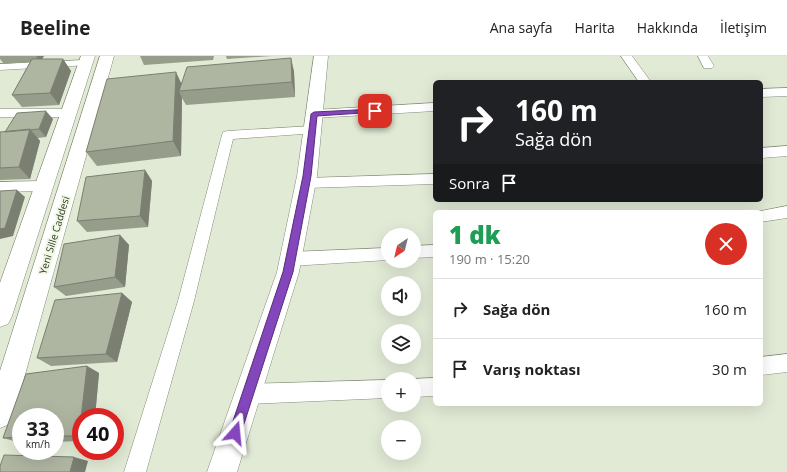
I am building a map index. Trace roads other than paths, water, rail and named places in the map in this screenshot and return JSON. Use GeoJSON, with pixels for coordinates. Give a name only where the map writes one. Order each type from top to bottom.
{"type":"FeatureCollection","features":[{"type":"Feature","properties":{"kind":"main road","name":"Yeni Sille Caddesi"},"geometry":{"type":"LineString","coordinates":[[0,414],[107,56]]}},
{"type":"Feature","properties":{"kind":"main road"},"geometry":{"type":"LineString","coordinates":[[222,472],[288,272],[306,183],[321,56]]}},
{"type":"Feature","properties":{"kind":"main road"},"geometry":{"type":"LineString","coordinates":[[0,316],[7,273],[43,186],[86,60]]}},
{"type":"Feature","properties":{"kind":"street"},"geometry":{"type":"LineString","coordinates":[[626,56],[644,80]]}},
{"type":"Feature","properties":{"kind":"street"},"geometry":{"type":"LineString","coordinates":[[0,67],[86,60]]}},
{"type":"Feature","properties":{"kind":"street"},"geometry":{"type":"LineString","coordinates":[[763,94],[787,92]]}},
{"type":"Feature","properties":{"kind":"street"},"geometry":{"type":"LineString","coordinates":[[135,472],[186,301],[228,135],[313,122],[433,107]]}},
{"type":"Feature","properties":{"kind":"street"},"geometry":{"type":"LineString","coordinates":[[0,113],[68,113]]}},
{"type":"Feature","properties":{"kind":"street"},"geometry":{"type":"LineString","coordinates":[[763,150],[787,151]]}},
{"type":"Feature","properties":{"kind":"street"},"geometry":{"type":"LineString","coordinates":[[306,183],[433,179]]}},
{"type":"Feature","properties":{"kind":"street"},"geometry":{"type":"LineString","coordinates":[[0,186],[43,186]]}},
{"type":"Feature","properties":{"kind":"street"},"geometry":{"type":"LineString","coordinates":[[763,216],[787,212]]}},
{"type":"Feature","properties":{"kind":"street"},"geometry":{"type":"LineString","coordinates":[[421,252],[433,251]]}},
{"type":"Feature","properties":{"kind":"street"},"geometry":{"type":"LineString","coordinates":[[291,259],[381,254]]}},
{"type":"Feature","properties":{"kind":"street"},"geometry":{"type":"LineString","coordinates":[[763,366],[787,363]]}},
{"type":"Feature","properties":{"kind":"street"},"geometry":{"type":"LineString","coordinates":[[421,388],[433,387]]}},
{"type":"Feature","properties":{"kind":"street"},"geometry":{"type":"LineString","coordinates":[[248,394],[381,389]]}}]}
